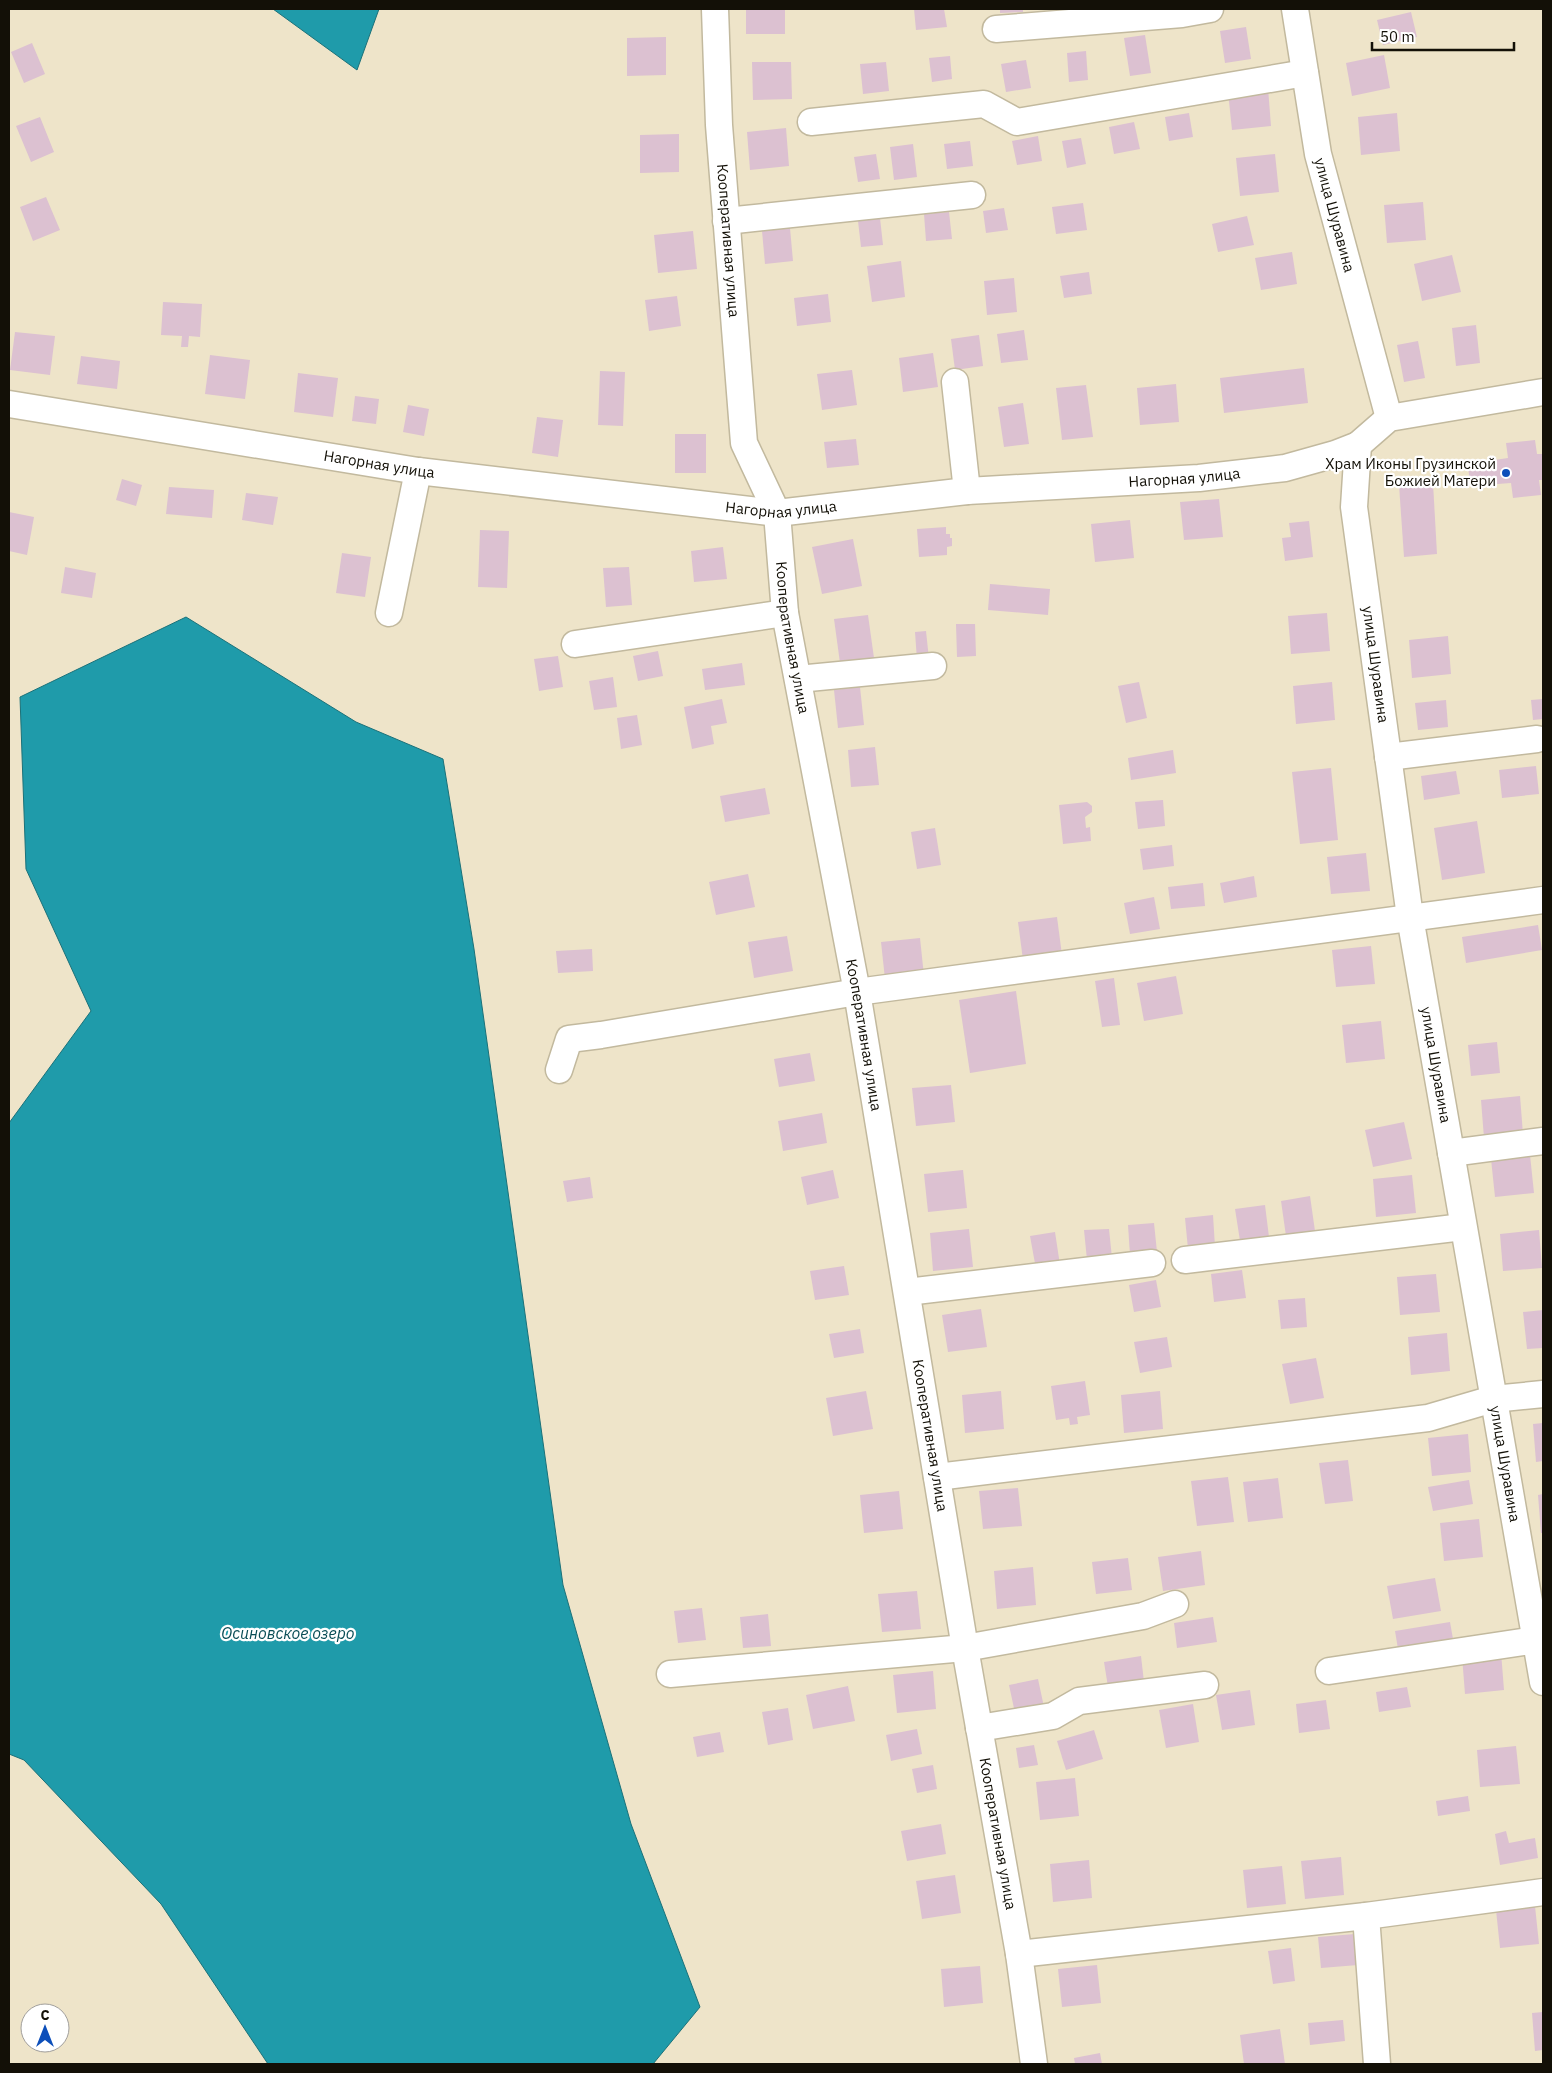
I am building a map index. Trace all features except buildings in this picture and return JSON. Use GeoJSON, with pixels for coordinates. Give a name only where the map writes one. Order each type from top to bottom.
{"type":"FeatureCollection","features":[{"type":"Feature","properties":{"kind":"street","name":"Кооперативная улица"},"geometry":{"type":"LineString","coordinates":[[715,9],[719,125],[744,443],[777,513],[785,613],[858,992],[965,1648],[1019,1954],[1034,2064]]}},
{"type":"Feature","properties":{"kind":"street"},"geometry":{"type":"LineString","coordinates":[[996,29],[1182,14],[1210,9]]}},
{"type":"Feature","properties":{"kind":"street","name":"улица Шуравина"},"geometry":{"type":"LineString","coordinates":[[1294,9],[1318,154],[1389,418]]}},
{"type":"Feature","properties":{"kind":"street"},"geometry":{"type":"LineString","coordinates":[[811,122],[984,104],[1017,122],[1306,73]]}},
{"type":"Feature","properties":{"kind":"street"},"geometry":{"type":"LineString","coordinates":[[726,221],[972,195]]}},
{"type":"Feature","properties":{"kind":"street"},"geometry":{"type":"LineString","coordinates":[[955,382],[967,491]]}},
{"type":"Feature","properties":{"kind":"street"},"geometry":{"type":"LineString","coordinates":[[1389,418],[1543,392]]}},
{"type":"Feature","properties":{"kind":"street","name":"Нагорная улица"},"geometry":{"type":"LineString","coordinates":[[9,404],[418,471],[777,513],[967,491],[1208,477],[1285,468],[1335,454],[1358,445],[1389,418]]}},
{"type":"Feature","properties":{"kind":"street","name":"улица Шуравина"},"geometry":{"type":"LineString","coordinates":[[1358,445],[1354,507],[1410,917],[1493,1399],[1533,1560],[1543,1682]]}},
{"type":"Feature","properties":{"kind":"street"},"geometry":{"type":"LineString","coordinates":[[389,613],[418,471]]}},
{"type":"Feature","properties":{"kind":"street"},"geometry":{"type":"LineString","coordinates":[[575,644],[785,613]]}},
{"type":"Feature","properties":{"kind":"street"},"geometry":{"type":"LineString","coordinates":[[798,679],[933,666]]}},
{"type":"Feature","properties":{"kind":"street"},"geometry":{"type":"LineString","coordinates":[[1388,757],[1537,739]]}},
{"type":"Feature","properties":{"kind":"street"},"geometry":{"type":"LineString","coordinates":[[559,1070],[569,1039],[601,1036],[858,992],[1543,900]]}},
{"type":"Feature","properties":{"kind":"street"},"geometry":{"type":"LineString","coordinates":[[1451,1153],[1543,1141]]}},
{"type":"Feature","properties":{"kind":"street"},"geometry":{"type":"LineString","coordinates":[[1185,1260],[1463,1228]]}},
{"type":"Feature","properties":{"kind":"street"},"geometry":{"type":"LineString","coordinates":[[906,1292],[1152,1264]]}},
{"type":"Feature","properties":{"kind":"street"},"geometry":{"type":"LineString","coordinates":[[937,1477],[1428,1418],[1493,1399],[1543,1394]]}},
{"type":"Feature","properties":{"kind":"street"},"geometry":{"type":"LineString","coordinates":[[670,1674],[965,1648],[1143,1616],[1175,1604]]}},
{"type":"Feature","properties":{"kind":"street"},"geometry":{"type":"LineString","coordinates":[[1329,1671],[1539,1650]]}},
{"type":"Feature","properties":{"kind":"street"},"geometry":{"type":"LineString","coordinates":[[979,1728],[1053,1716],[1079,1701],[1205,1685]]}},
{"type":"Feature","properties":{"kind":"street"},"geometry":{"type":"LineString","coordinates":[[1019,1954],[1366,1916],[1543,1892]]}},
{"type":"Feature","properties":{"kind":"street"},"geometry":{"type":"LineString","coordinates":[[1366,1916],[1377,2064]]}},
{"type":"Feature","properties":{"kind":"water"},"geometry":{"type":"Polygon","coordinates":[[[273,9],[379,9],[357,70],[273,9]]]}},
{"type":"Feature","properties":{"kind":"water","name":"Осиновское озеро"},"geometry":{"type":"Polygon","coordinates":[[[186,617],[356,722],[443,759],[474,949],[563,1585],[631,1824],[700,2007],[653,2064],[268,2064],[161,1904],[24,1760],[9,1754],[9,1123],[91,1011],[26,869],[20,697],[186,617]]]}},
{"type":"Feature","properties":{"kind":"place","name":"Храм Иконы Грузинской Божией Матери"},"geometry":{"type":"Point","coordinates":[1506,473]}}]}
